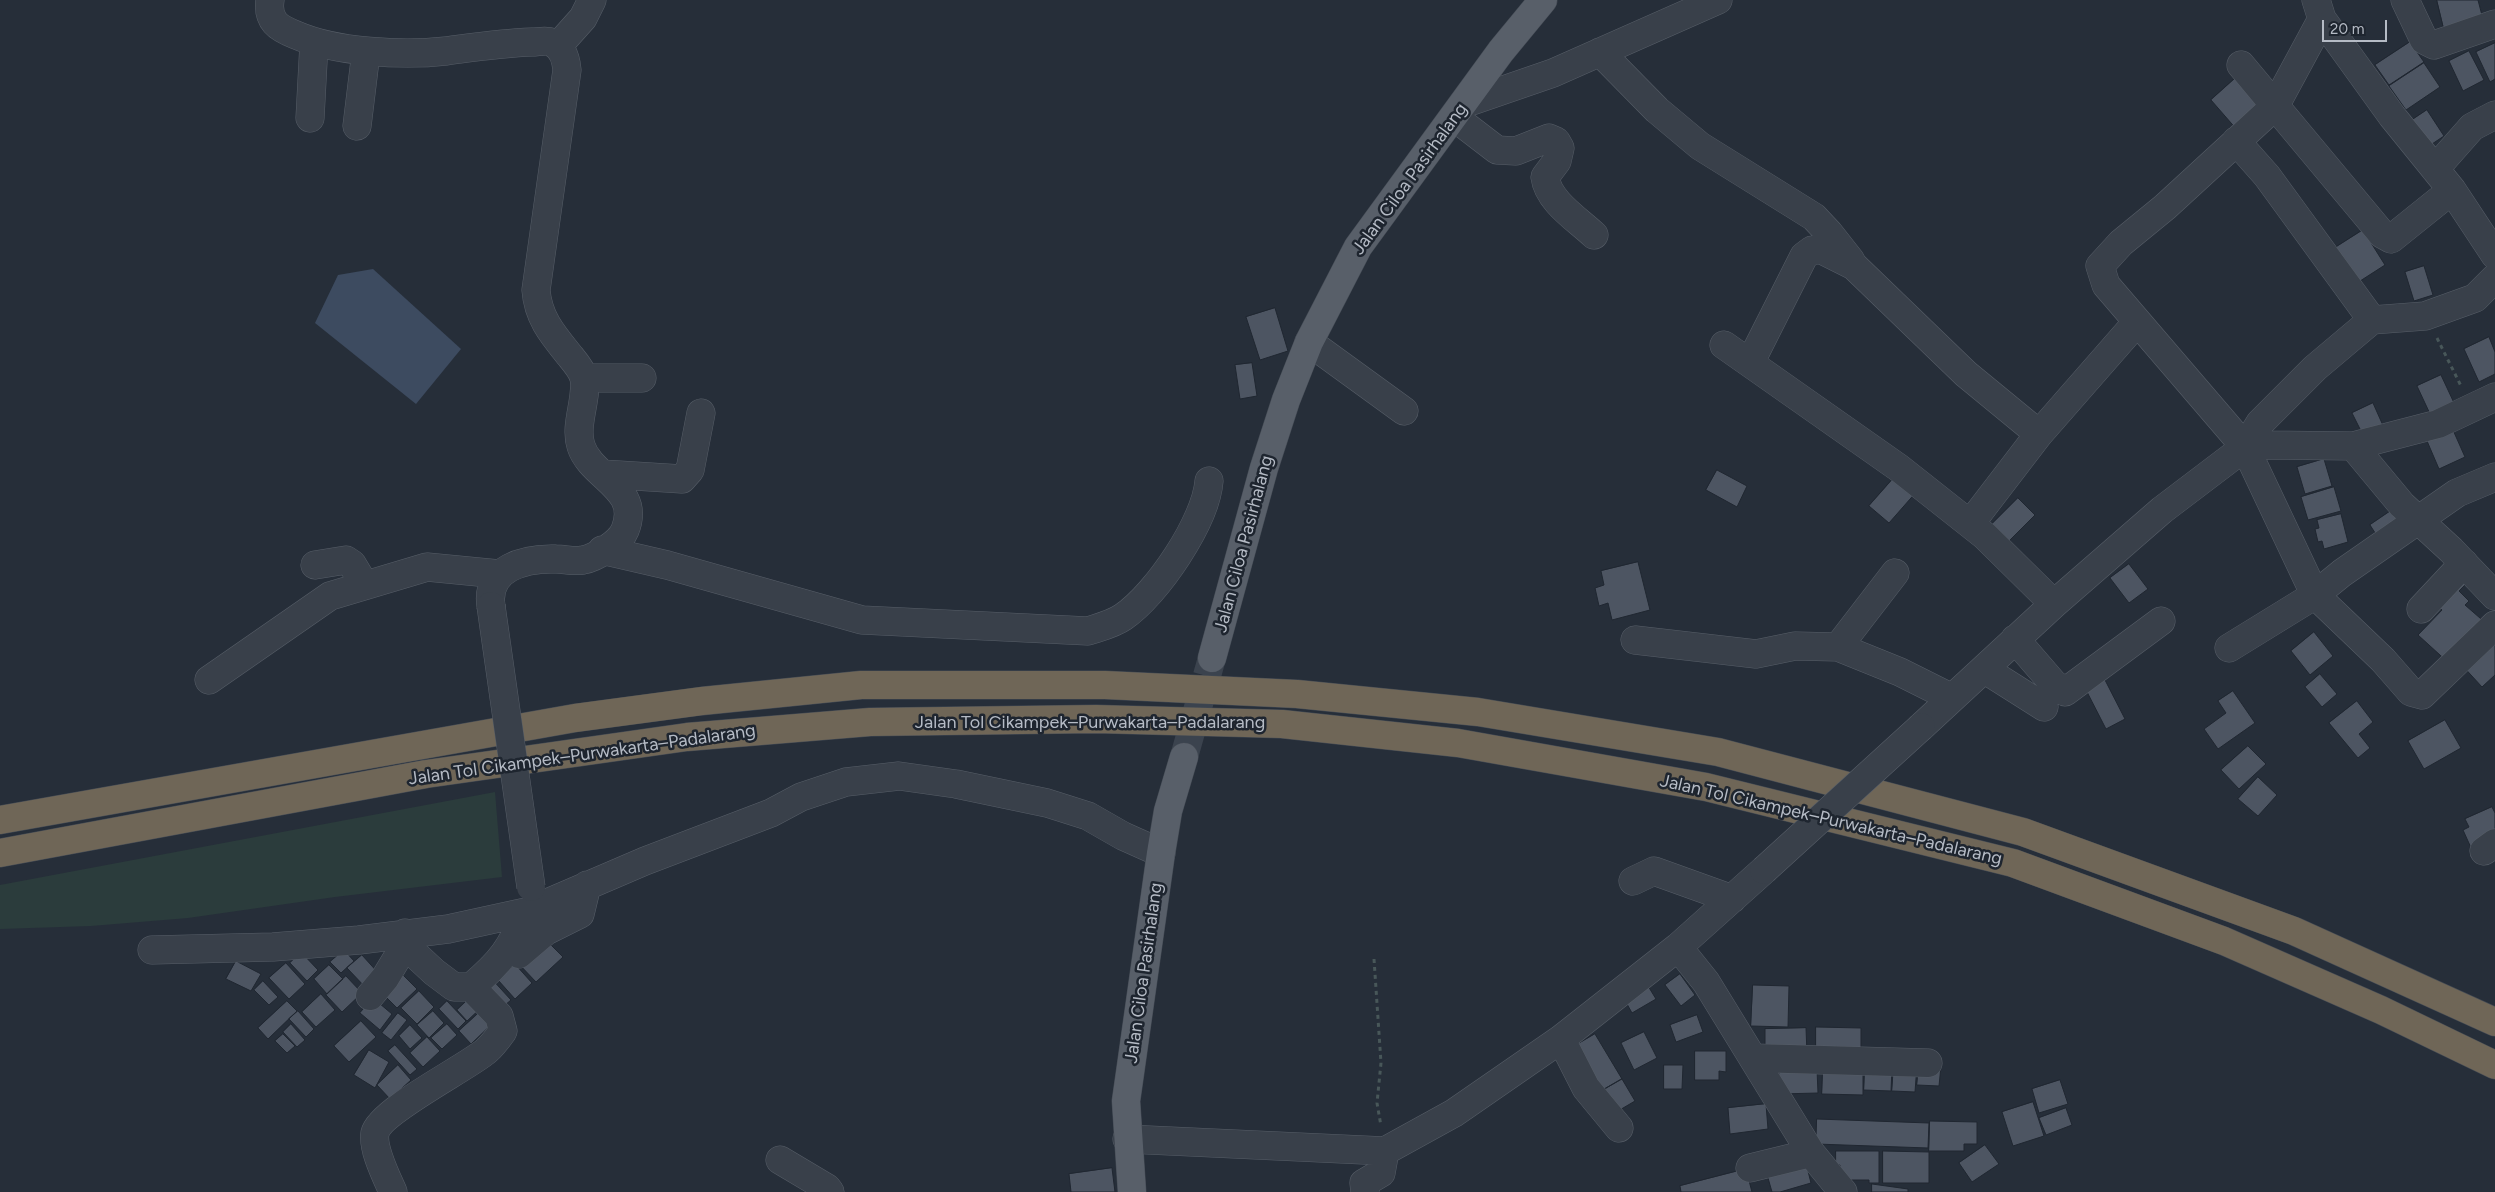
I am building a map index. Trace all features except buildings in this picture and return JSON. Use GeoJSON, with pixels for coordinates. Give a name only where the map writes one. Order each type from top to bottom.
{"type":"FeatureCollection","features":[{"type":"Feature","properties":{"kind":"highway","name":"Jalan Tol Cikampek–Purwakarta–Padalarang"},"geometry":{"type":"LineString","coordinates":[[0,820],[575,718],[852,686],[1105,685],[1297,694],[1478,712],[1718,752],[2023,832],[2294,930],[2495,1022]]}},
{"type":"Feature","properties":{"kind":"highway","name":"Jalan Tol Cikampek–Purwakarta–Padalarang"},"geometry":{"type":"LineString","coordinates":[[0,854],[426,774],[687,738],[870,722],[1096,719],[1282,724],[1458,743],[1706,787],[2013,864],[2224,941],[2381,1010],[2495,1065]]}},
{"type":"Feature","properties":{"kind":"main road","name":"Jalan Ciloa Pasirhalang"},"geometry":{"type":"LineString","coordinates":[[1212,658],[1264,468],[1286,400],[1309,342],[1358,247],[1501,51],[1543,0]]}},
{"type":"Feature","properties":{"kind":"main road","name":"Jalan Ciloa Pasirhalang"},"geometry":{"type":"LineString","coordinates":[[1132,1192],[1127,1139],[1126,1101],[1168,810],[1184,757]]}},
{"type":"Feature","properties":{"kind":"street"},"geometry":{"type":"LineString","coordinates":[[209,680],[330,596],[364,584],[426,567],[499,574],[519,564],[546,559],[582,560],[620,538],[625,531],[629,511],[626,499],[581,447],[579,426],[584,378],[574,361],[547,327],[536,297],[567,70],[566,60],[558,46],[550,42],[496,43],[444,51],[366,52],[314,43],[282,29],[273,22],[269,14],[270,0]]}},
{"type":"Feature","properties":{"kind":"street"},"geometry":{"type":"LineString","coordinates":[[558,46],[583,18],[592,0]]}},
{"type":"Feature","properties":{"kind":"street"},"geometry":{"type":"LineString","coordinates":[[1594,235],[1551,195],[1546,185],[1545,177],[1557,161],[1560,148],[1556,141],[1549,138],[1516,151],[1497,150],[1459,111],[1553,73],[1718,0]]}},
{"type":"Feature","properties":{"kind":"street"},"geometry":{"type":"LineString","coordinates":[[2405,0],[2424,40],[2429,45],[2434,46],[2495,24]]}},
{"type":"Feature","properties":{"kind":"street"},"geometry":{"type":"LineString","coordinates":[[2319,9],[2275,106],[2165,207],[2121,243],[2100,266],[2106,285],[2245,447],[2315,595],[2416,695],[2422,694],[2495,625]]}},
{"type":"Feature","properties":{"kind":"street"},"geometry":{"type":"LineString","coordinates":[[2319,9],[2392,116],[2452,190],[2495,255]]}},
{"type":"Feature","properties":{"kind":"street"},"geometry":{"type":"LineString","coordinates":[[310,118],[314,43]]}},
{"type":"Feature","properties":{"kind":"street"},"geometry":{"type":"LineString","coordinates":[[357,126],[366,52]]}},
{"type":"Feature","properties":{"kind":"street"},"geometry":{"type":"LineString","coordinates":[[1600,52],[1657,110],[1700,146],[1814,217],[1829,233],[1854,266],[1966,374],[2039,434]]}},
{"type":"Feature","properties":{"kind":"street"},"geometry":{"type":"LineString","coordinates":[[2241,65],[2382,234],[2391,238],[2401,232],[2452,190]]}},
{"type":"Feature","properties":{"kind":"street"},"geometry":{"type":"LineString","coordinates":[[2435,169],[2472,127],[2495,115]]}},
{"type":"Feature","properties":{"kind":"street"},"geometry":{"type":"LineString","coordinates":[[2236,141],[2267,176],[2372,320]]}},
{"type":"Feature","properties":{"kind":"street"},"geometry":{"type":"LineString","coordinates":[[1750,363],[1804,256],[1812,250],[1822,250],[1854,266]]}},
{"type":"Feature","properties":{"kind":"street"},"geometry":{"type":"LineString","coordinates":[[1127,1139],[1385,1151],[1454,1113],[1561,1039],[1678,947],[2054,604],[2162,510],[2245,447],[2260,423],[2315,368],[2372,320],[2425,316],[2475,298],[2495,278]]}},
{"type":"Feature","properties":{"kind":"street"},"geometry":{"type":"LineString","coordinates":[[1970,524],[2039,434],[2137,322]]}},
{"type":"Feature","properties":{"kind":"street"},"geometry":{"type":"LineString","coordinates":[[1309,342],[1404,411]]}},
{"type":"Feature","properties":{"kind":"street"},"geometry":{"type":"LineString","coordinates":[[1724,346],[1899,468],[1970,524],[2054,604]]}},
{"type":"Feature","properties":{"kind":"street"},"geometry":{"type":"LineString","coordinates":[[584,378],[642,378]]}},
{"type":"Feature","properties":{"kind":"street"},"geometry":{"type":"LineString","coordinates":[[2245,447],[2265,445],[2353,446],[2438,424],[2484,403]]}},
{"type":"Feature","properties":{"kind":"street"},"geometry":{"type":"LineString","coordinates":[[603,474],[682,479],[690,470],[701,413]]}},
{"type":"Feature","properties":{"kind":"street"},"geometry":{"type":"LineString","coordinates":[[2353,446],[2402,505],[2464,562],[2495,596]]}},
{"type":"Feature","properties":{"kind":"street"},"geometry":{"type":"LineString","coordinates":[[2228,648],[2315,595],[2342,572],[2457,493],[2495,477]]}},
{"type":"Feature","properties":{"kind":"street"},"geometry":{"type":"LineString","coordinates":[[602,550],[667,565],[862,620],[1088,631],[1108,625],[1123,617],[1166,574],[1190,532],[1208,491],[1209,481]]}},
{"type":"Feature","properties":{"kind":"street"},"geometry":{"type":"LineString","coordinates":[[315,565],[346,560],[352,564],[364,584]]}},
{"type":"Feature","properties":{"kind":"street"},"geometry":{"type":"LineString","coordinates":[[2421,610],[2464,562]]}},
{"type":"Feature","properties":{"kind":"street"},"geometry":{"type":"LineString","coordinates":[[1838,647],[1895,573]]}},
{"type":"Feature","properties":{"kind":"street"},"geometry":{"type":"LineString","coordinates":[[405,939],[434,972],[454,987],[471,987],[497,965],[514,943],[531,902],[491,606],[490,589],[499,574]]}},
{"type":"Feature","properties":{"kind":"street"},"geometry":{"type":"LineString","coordinates":[[2015,639],[2053,683],[2065,692],[2161,621]]}},
{"type":"Feature","properties":{"kind":"street"},"geometry":{"type":"LineString","coordinates":[[1636,640],[1756,654],[1795,646],[1838,647],[1900,672],[1952,698]]}},
{"type":"Feature","properties":{"kind":"street"},"geometry":{"type":"LineString","coordinates":[[1984,669],[2044,707]]}},
{"type":"Feature","properties":{"kind":"street"},"geometry":{"type":"LineString","coordinates":[[152,950],[273,947],[360,940],[405,939],[448,929],[587,885],[645,860],[771,813],[800,797],[846,782],[899,776],[956,784],[1047,803],[1088,816],[1123,836],[1161,853]]}},
{"type":"Feature","properties":{"kind":"street"},"geometry":{"type":"LineString","coordinates":[[1633,880],[1654,870],[1732,899]]}},
{"type":"Feature","properties":{"kind":"street"},"geometry":{"type":"LineString","coordinates":[[519,954],[546,931],[580,914],[587,885]]}},
{"type":"Feature","properties":{"kind":"street"},"geometry":{"type":"LineString","coordinates":[[370,996],[385,978],[405,939]]}},
{"type":"Feature","properties":{"kind":"street"},"geometry":{"type":"LineString","coordinates":[[1678,947],[1706,982],[1733,1029],[1754,1058],[1811,1153],[1843,1192]]}},
{"type":"Feature","properties":{"kind":"street"},"geometry":{"type":"LineString","coordinates":[[393,1192],[382,1167],[376,1143],[375,1134],[379,1126],[402,1105],[486,1051],[503,1031],[499,1016],[471,987]]}},
{"type":"Feature","properties":{"kind":"street"},"geometry":{"type":"LineString","coordinates":[[1561,1039],[1586,1088],[1619,1128]]}},
{"type":"Feature","properties":{"kind":"street"},"geometry":{"type":"LineString","coordinates":[[1754,1058],[1928,1063]]}},
{"type":"Feature","properties":{"kind":"street"},"geometry":{"type":"LineString","coordinates":[[1364,1192],[1364,1183],[1381,1174],[1385,1151]]}},
{"type":"Feature","properties":{"kind":"street"},"geometry":{"type":"LineString","coordinates":[[1750,1168],[1811,1153]]}},
{"type":"Feature","properties":{"kind":"street"},"geometry":{"type":"LineString","coordinates":[[780,1160],[827,1188],[830,1192]]}},
{"type":"Feature","properties":{"kind":"path"},"geometry":{"type":"LineString","coordinates":[[2425,316],[2484,403]]}},
{"type":"Feature","properties":{"kind":"path"},"geometry":{"type":"LineString","coordinates":[[1374,960],[1381,1063],[1377,1103],[1385,1151]]}},
{"type":"Feature","properties":{"kind":"shaded area"},"geometry":{"type":"Polygon","coordinates":[[[495,792],[502,877],[335,897],[188,918],[91,926],[0,929],[0,885],[495,792]]]}},
{"type":"Feature","properties":{"kind":"water"},"geometry":{"type":"Polygon","coordinates":[[[373,269],[461,349],[416,404],[315,323],[338,275],[373,269]]]}},
{"type":"Feature","properties":{"kind":"tunnel"},"geometry":{"type":"LineString","coordinates":[[1184,757],[1212,658]]}}]}
